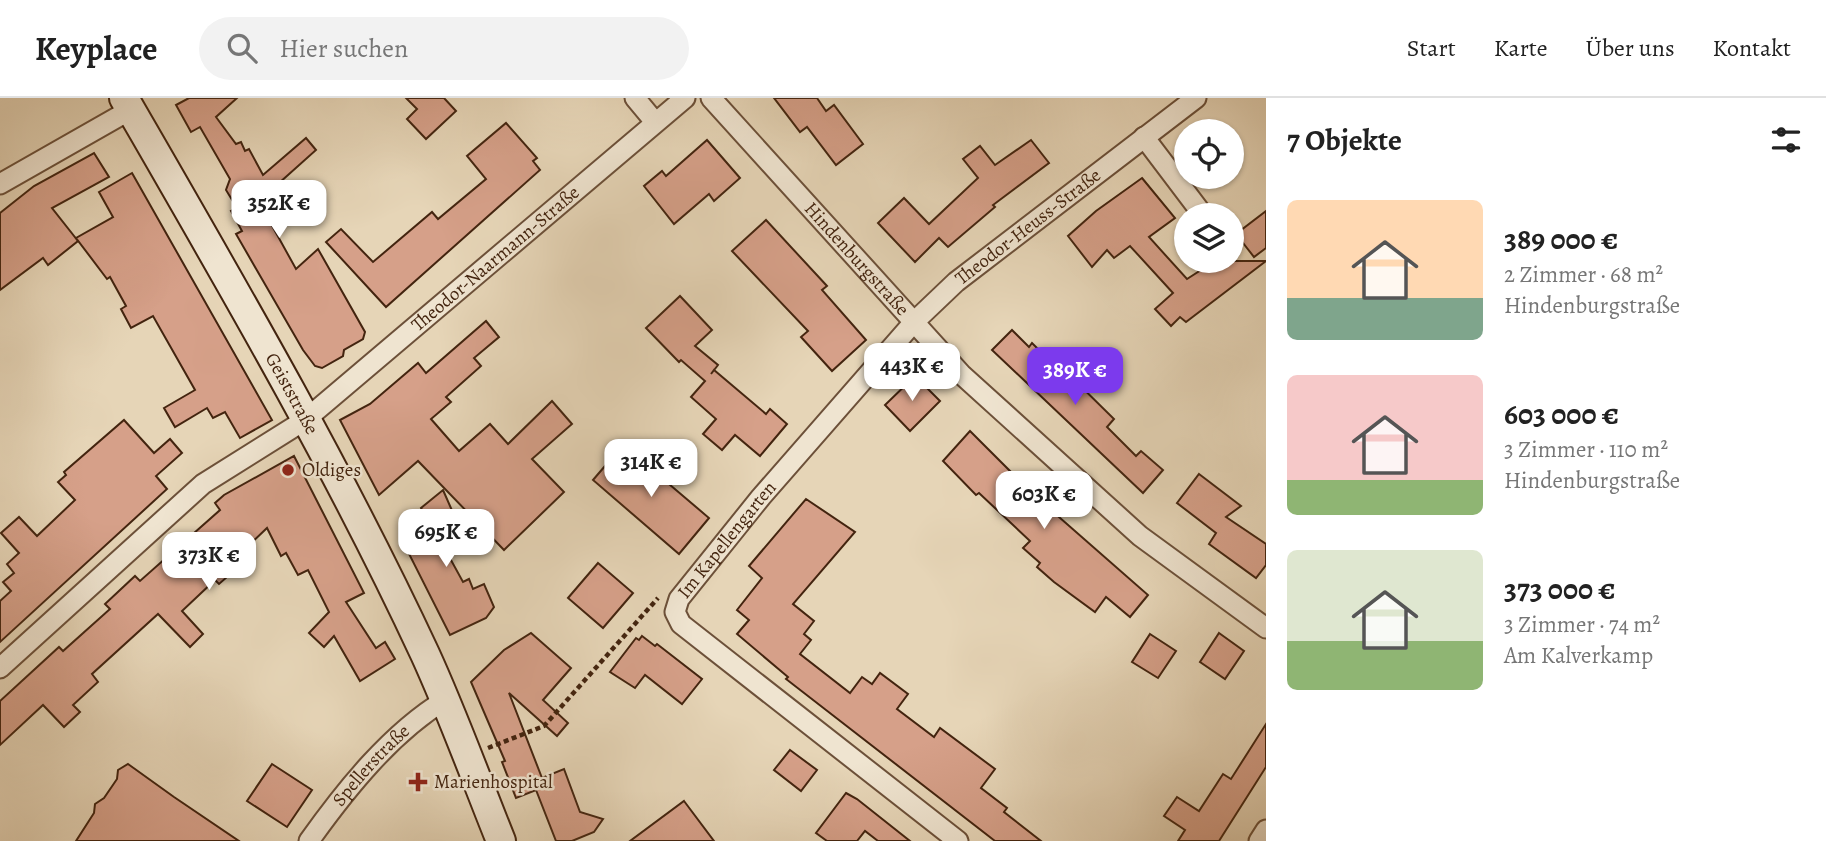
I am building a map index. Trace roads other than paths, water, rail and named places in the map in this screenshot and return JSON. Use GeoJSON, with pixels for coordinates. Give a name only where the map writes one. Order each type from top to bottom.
{"type":"FeatureCollection","features":[{"type":"Feature","properties":{"kind":"main road","name":"Geiststraße"},"geometry":{"type":"LineString","coordinates":[[127,104],[305,420],[392,585],[445,700],[501,841]]}},
{"type":"Feature","properties":{"kind":"street"},"geometry":{"type":"LineString","coordinates":[[635,98],[655,122]]}},
{"type":"Feature","properties":{"kind":"street","name":"Theodor-Naarmann-Straße"},"geometry":{"type":"LineString","coordinates":[[0,668],[203,484],[305,420],[685,98]]}},
{"type":"Feature","properties":{"kind":"street","name":"Hindenburgstraße"},"geometry":{"type":"LineString","coordinates":[[712,98],[961,374],[1086,490],[1140,536],[1266,628]]}},
{"type":"Feature","properties":{"kind":"street","name":"Theodor-Heuss-Straße"},"geometry":{"type":"LineString","coordinates":[[915,322],[956,282],[1196,98]]}},
{"type":"Feature","properties":{"kind":"street"},"geometry":{"type":"LineString","coordinates":[[0,184],[127,104]]}},
{"type":"Feature","properties":{"kind":"street"},"geometry":{"type":"LineString","coordinates":[[1144,137],[1194,203]]}},
{"type":"Feature","properties":{"kind":"street","name":"Im Kapellengarten"},"geometry":{"type":"LineString","coordinates":[[915,322],[761,497],[679,599],[675,612],[681,624],[958,841]]}},
{"type":"Feature","properties":{"kind":"street","name":"Spellerstraße"},"geometry":{"type":"LineString","coordinates":[[309,841],[331,811],[416,718],[445,700]]}},
{"type":"Feature","properties":{"kind":"street"},"geometry":{"type":"LineString","coordinates":[[1259,841],[1266,830]]}},
{"type":"Feature","properties":{"kind":"place","name":"Oldiges"},"geometry":{"type":"Point","coordinates":[288,470]}},
{"type":"Feature","properties":{"kind":"place","name":"Marienhospital"},"geometry":{"type":"Point","coordinates":[418,782]}}]}
